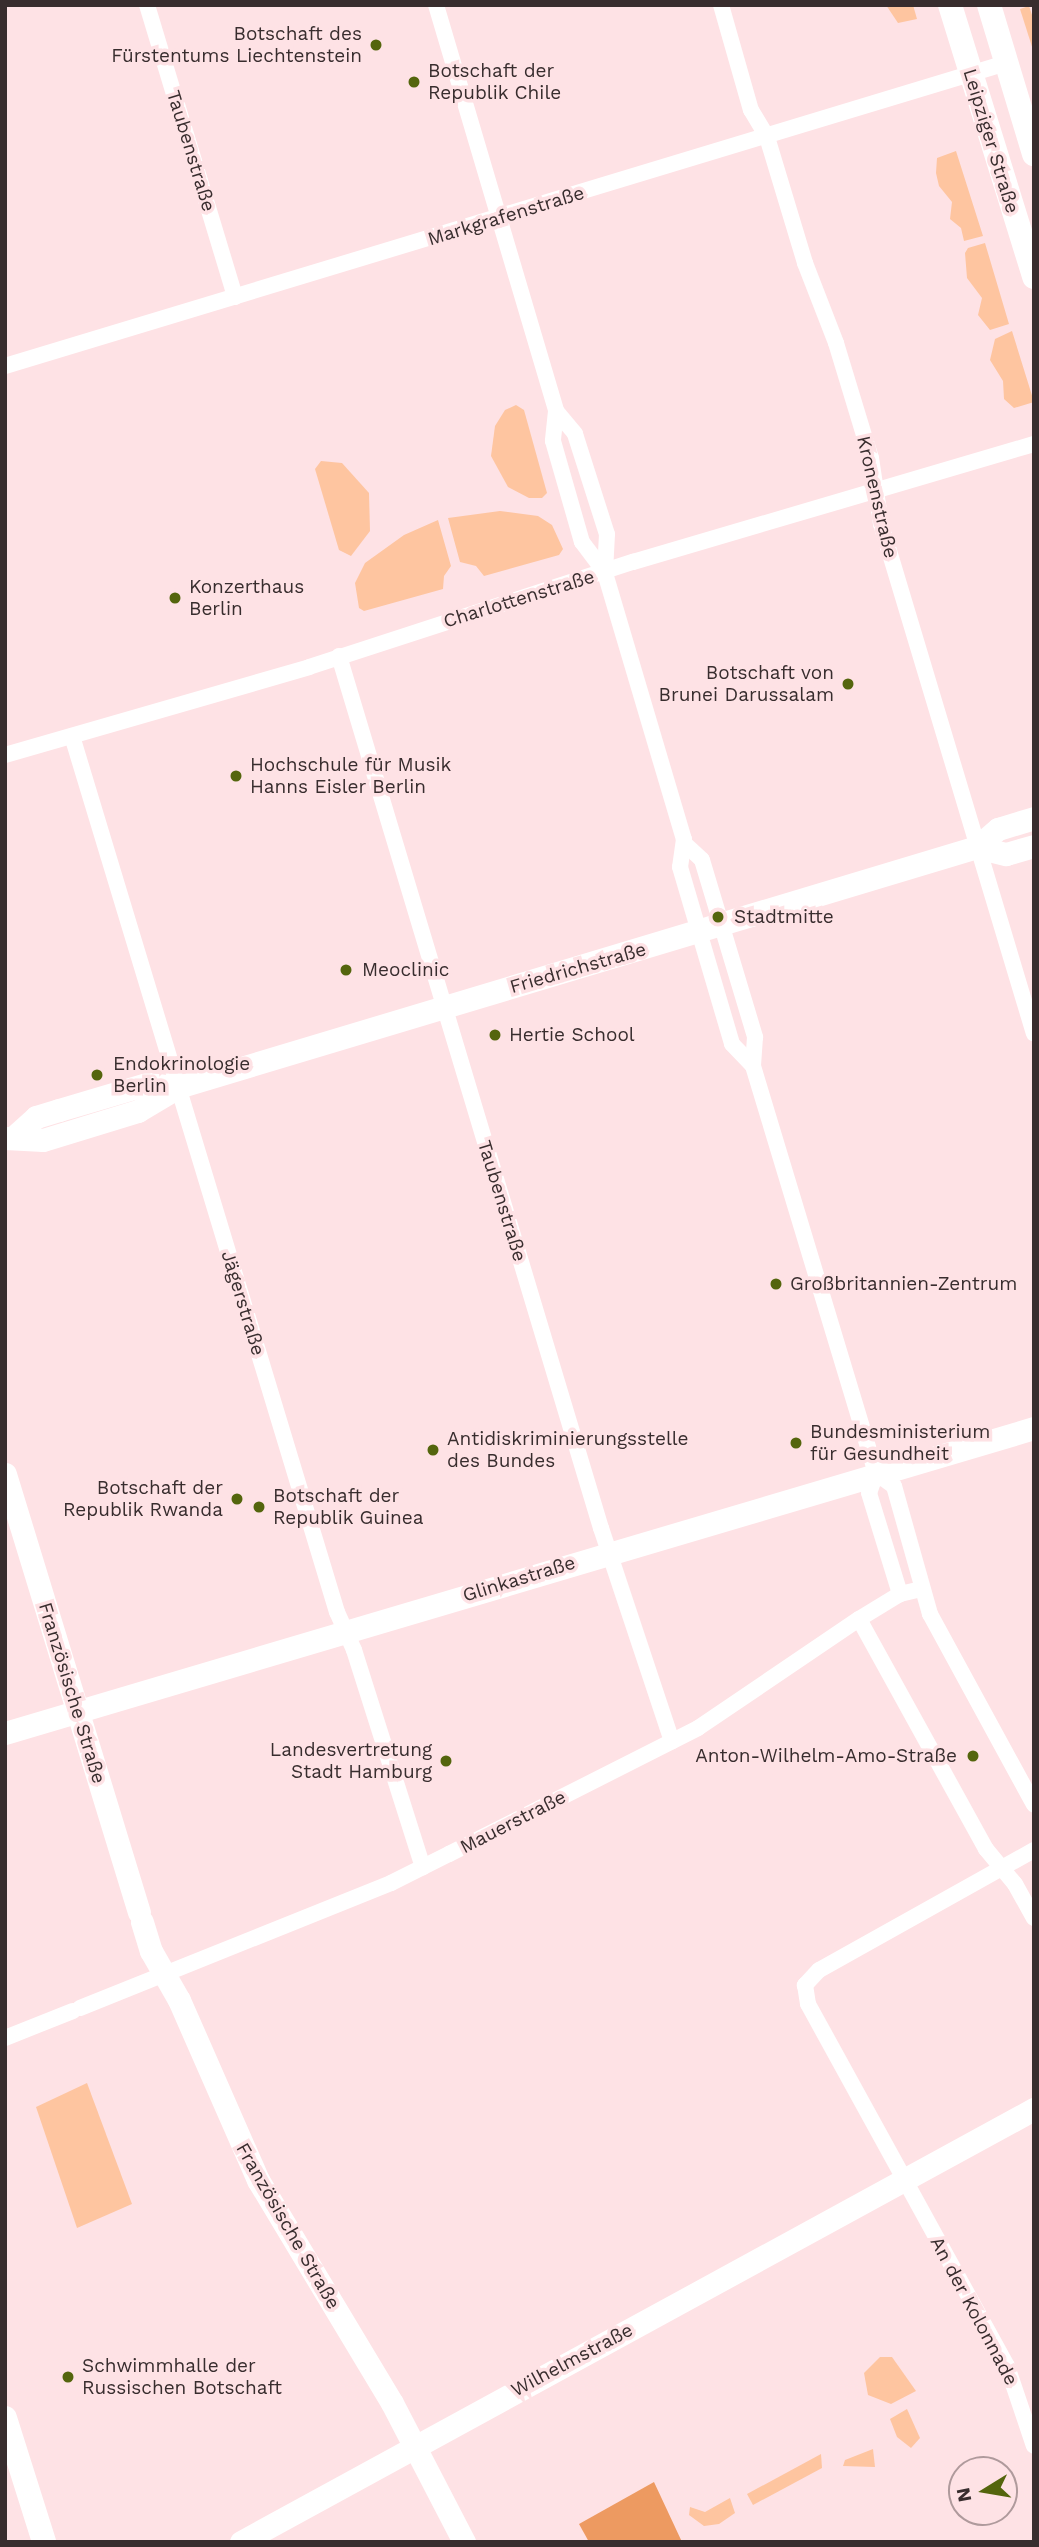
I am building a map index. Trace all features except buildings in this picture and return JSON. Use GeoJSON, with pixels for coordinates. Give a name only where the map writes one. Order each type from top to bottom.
{"type":"FeatureCollection","features":[{"type":"Feature","properties":{"kind":"main road","name":"Leipziger Straße"},"geometry":{"type":"LineString","coordinates":[[950,5],[1034,277]]}},
{"type":"Feature","properties":{"kind":"main road","name":"Leipziger Straße"},"geometry":{"type":"LineString","coordinates":[[989,5],[1034,154]]}},
{"type":"Feature","properties":{"kind":"main road"},"geometry":{"type":"LineString","coordinates":[[5,2418],[44,2542]]}},
{"type":"Feature","properties":{"kind":"street","name":"Taubenstraße"},"geometry":{"type":"LineString","coordinates":[[147,5],[235,297]]}},
{"type":"Feature","properties":{"kind":"street"},"geometry":{"type":"LineString","coordinates":[[436,5],[556,411],[553,441],[582,542],[605,573]]}},
{"type":"Feature","properties":{"kind":"street","name":"Kronenstraße"},"geometry":{"type":"LineString","coordinates":[[721,5],[751,110],[767,137],[805,262],[836,343],[871,458],[881,524],[1034,1034]]}},
{"type":"Feature","properties":{"kind":"street","name":"Markgrafenstraße"},"geometry":{"type":"LineString","coordinates":[[5,366],[1006,63]]}},
{"type":"Feature","properties":{"kind":"street"},"geometry":{"type":"LineString","coordinates":[[556,411],[576,434],[607,534],[605,573],[685,844],[680,867],[732,1044],[753,1066]]}},
{"type":"Feature","properties":{"kind":"street","name":"Charlottenstraße"},"geometry":{"type":"LineString","coordinates":[[5,755],[1034,444]]}},
{"type":"Feature","properties":{"kind":"street","name":"Taubenstraße"},"geometry":{"type":"LineString","coordinates":[[339,656],[609,1553],[672,1742]]}},
{"type":"Feature","properties":{"kind":"street","name":"Jägerstraße"},"geometry":{"type":"LineString","coordinates":[[72,736],[345,1631],[423,1867]]}},
{"type":"Feature","properties":{"kind":"street","name":"Friedrichstraße"},"geometry":{"type":"LineString","coordinates":[[10,1137],[36,1117],[147,1084],[178,1087],[699,932],[977,847],[998,829],[1034,818]]}},
{"type":"Feature","properties":{"kind":"street"},"geometry":{"type":"LineString","coordinates":[[685,844],[702,860],[755,1037],[753,1066],[876,1473],[869,1493],[900,1594]]}},
{"type":"Feature","properties":{"kind":"street","name":"Friedrichstraße"},"geometry":{"type":"LineString","coordinates":[[977,847],[1006,854],[1034,846]]}},
{"type":"Feature","properties":{"kind":"street","name":"Glinkastraße"},"geometry":{"type":"LineString","coordinates":[[5,1733],[1034,1428]]}},
{"type":"Feature","properties":{"kind":"street"},"geometry":{"type":"LineString","coordinates":[[876,1473],[894,1486],[930,1614],[1034,1805]]}},
{"type":"Feature","properties":{"kind":"street","name":"Französische Straße"},"geometry":{"type":"LineString","coordinates":[[5,1474],[141,1917],[164,1975],[258,2180],[414,2447],[464,2542]]}},
{"type":"Feature","properties":{"kind":"street","name":"Mauerstraße"},"geometry":{"type":"LineString","coordinates":[[5,2038],[423,1867],[672,1742],[859,1619],[900,1594],[922,1589]]}},
{"type":"Feature","properties":{"kind":"street"},"geometry":{"type":"LineString","coordinates":[[859,1619],[986,1849],[1034,1918]]}},
{"type":"Feature","properties":{"kind":"street"},"geometry":{"type":"LineString","coordinates":[[904,2180],[808,2004],[805,1985],[820,1970],[1034,1850]]}},
{"type":"Feature","properties":{"kind":"street","name":"Wilhelmstraße"},"geometry":{"type":"LineString","coordinates":[[241,2542],[1034,2109]]}},
{"type":"Feature","properties":{"kind":"street","name":"An der Kolonnade"},"geometry":{"type":"LineString","coordinates":[[904,2180],[1013,2378],[1034,2446]]}},
{"type":"Feature","properties":{"kind":"shaded area"},"geometry":{"type":"Polygon","coordinates":[[[886,5],[913,5],[917,19],[898,23],[886,5]]]}},
{"type":"Feature","properties":{"kind":"shaded area"},"geometry":{"type":"Polygon","coordinates":[[[1029,6],[1034,21],[1034,53],[1020,9],[1029,6]]]}},
{"type":"Feature","properties":{"kind":"shaded area"},"geometry":{"type":"Polygon","coordinates":[[[956,151],[983,236],[964,241],[961,228],[950,219],[952,202],[939,186],[936,173],[937,158],[956,151]]]}},
{"type":"Feature","properties":{"kind":"shaded area"},"geometry":{"type":"Polygon","coordinates":[[[985,243],[1009,324],[990,330],[978,315],[982,298],[967,278],[965,253],[968,248],[985,243]]]}},
{"type":"Feature","properties":{"kind":"shaded area"},"geometry":{"type":"Polygon","coordinates":[[[1012,331],[1034,402],[1014,408],[1004,399],[1003,381],[990,360],[995,339],[1012,331]]]}},
{"type":"Feature","properties":{"kind":"shaded area"},"geometry":{"type":"Polygon","coordinates":[[[516,405],[524,410],[547,493],[542,498],[529,498],[508,487],[491,456],[495,426],[505,410],[516,405]]]}},
{"type":"Feature","properties":{"kind":"shaded area"},"geometry":{"type":"Polygon","coordinates":[[[321,461],[342,463],[369,493],[370,531],[351,556],[339,550],[315,469],[321,461]]]}},
{"type":"Feature","properties":{"kind":"shaded area"},"geometry":{"type":"Polygon","coordinates":[[[500,511],[538,516],[552,525],[563,549],[559,555],[484,576],[476,566],[460,562],[448,518],[500,511]]]}},
{"type":"Feature","properties":{"kind":"shaded area"},"geometry":{"type":"Polygon","coordinates":[[[438,520],[451,566],[444,576],[443,589],[364,611],[359,608],[355,583],[365,563],[404,535],[438,520]]]}},
{"type":"Feature","properties":{"kind":"shaded area"},"geometry":{"type":"Polygon","coordinates":[[[87,2083],[132,2204],[77,2228],[36,2107],[87,2083]]]}},
{"type":"Feature","properties":{"kind":"shaded area"},"geometry":{"type":"Polygon","coordinates":[[[880,2357],[892,2357],[916,2391],[891,2404],[868,2395],[864,2373],[880,2357]]]}},
{"type":"Feature","properties":{"kind":"shaded area"},"geometry":{"type":"Polygon","coordinates":[[[907,2409],[920,2438],[911,2448],[897,2437],[890,2419],[907,2409]]]}},
{"type":"Feature","properties":{"kind":"shaded area"},"geometry":{"type":"Polygon","coordinates":[[[873,2449],[875,2467],[843,2466],[845,2460],[873,2449]]]}},
{"type":"Feature","properties":{"kind":"shaded area"},"geometry":{"type":"Polygon","coordinates":[[[821,2454],[822,2468],[753,2505],[747,2494],[821,2454]]]}},
{"type":"Feature","properties":{"kind":"shaded area"},"geometry":{"type":"Polygon","coordinates":[[[654,2482],[682,2542],[589,2542],[579,2524],[654,2482]]]}},
{"type":"Feature","properties":{"kind":"shaded area"},"geometry":{"type":"Polygon","coordinates":[[[730,2498],[735,2513],[719,2524],[704,2526],[689,2515],[690,2507],[705,2512],[730,2498]]]}},
{"type":"Feature","properties":{"kind":"place","name":"Botschaft des Fürstentums Liechtenstein"},"geometry":{"type":"Point","coordinates":[376,45]}},
{"type":"Feature","properties":{"kind":"place","name":"Botschaft der Republik Chile"},"geometry":{"type":"Point","coordinates":[414,82]}},
{"type":"Feature","properties":{"kind":"place","name":"Konzerthaus Berlin"},"geometry":{"type":"Point","coordinates":[175,598]}},
{"type":"Feature","properties":{"kind":"place","name":"Botschaft von Brunei Darussalam"},"geometry":{"type":"Point","coordinates":[848,684]}},
{"type":"Feature","properties":{"kind":"place","name":"Hochschule für Musik Hanns Eisler Berlin"},"geometry":{"type":"Point","coordinates":[236,776]}},
{"type":"Feature","properties":{"kind":"place","name":"Stadtmitte"},"geometry":{"type":"Point","coordinates":[718,917]}},
{"type":"Feature","properties":{"kind":"place","name":"Meoclinic"},"geometry":{"type":"Point","coordinates":[346,970]}},
{"type":"Feature","properties":{"kind":"place","name":"Hertie School"},"geometry":{"type":"Point","coordinates":[495,1035]}},
{"type":"Feature","properties":{"kind":"place","name":"Endokrinologie Berlin"},"geometry":{"type":"Point","coordinates":[97,1075]}},
{"type":"Feature","properties":{"kind":"place","name":"Großbritannien-Zentrum"},"geometry":{"type":"Point","coordinates":[776,1284]}},
{"type":"Feature","properties":{"kind":"place","name":"Bundesministerium für Gesundheit"},"geometry":{"type":"Point","coordinates":[796,1443]}},
{"type":"Feature","properties":{"kind":"place","name":"Antidiskriminierungsstelle des Bundes"},"geometry":{"type":"Point","coordinates":[433,1450]}},
{"type":"Feature","properties":{"kind":"place","name":"Botschaft der Republik Rwanda"},"geometry":{"type":"Point","coordinates":[237,1499]}},
{"type":"Feature","properties":{"kind":"place","name":"Botschaft der Republik Guinea"},"geometry":{"type":"Point","coordinates":[259,1507]}},
{"type":"Feature","properties":{"kind":"place","name":"Anton-Wilhelm-Amo-Straße"},"geometry":{"type":"Point","coordinates":[973,1756]}},
{"type":"Feature","properties":{"kind":"place","name":"Landesvertretung Stadt Hamburg"},"geometry":{"type":"Point","coordinates":[446,1761]}},
{"type":"Feature","properties":{"kind":"place","name":"Schwimmhalle der Russischen Botschaft"},"geometry":{"type":"Point","coordinates":[68,2377]}}]}
